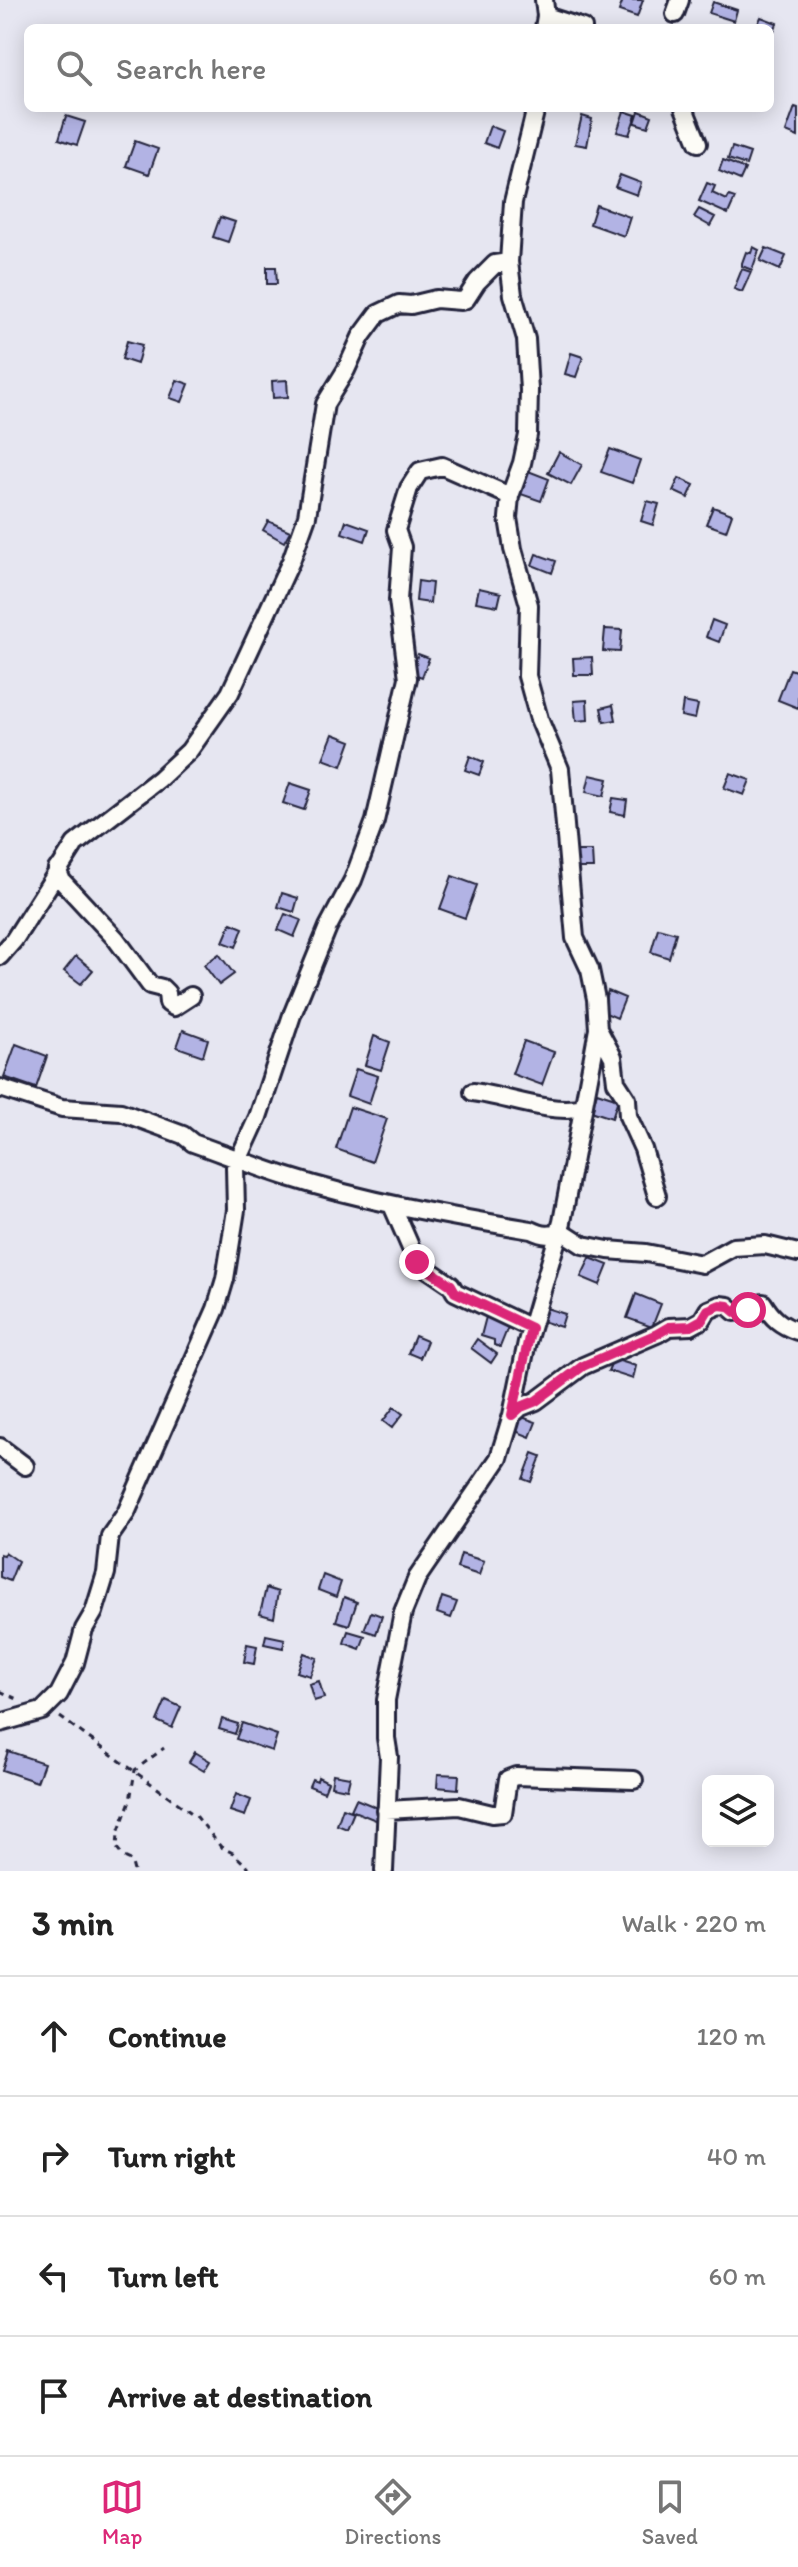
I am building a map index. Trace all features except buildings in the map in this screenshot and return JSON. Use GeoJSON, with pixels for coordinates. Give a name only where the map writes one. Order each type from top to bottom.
{"type":"FeatureCollection","features":[{"type":"Feature","properties":{"kind":"street"},"geometry":{"type":"LineString","coordinates":[[545,15],[571,24]]}},
{"type":"Feature","properties":{"kind":"street"},"geometry":{"type":"LineString","coordinates":[[384,1871],[389,1757],[386,1700],[403,1612],[417,1578],[499,1458],[558,1233],[598,1029],[590,970],[575,938],[560,769],[539,719],[527,676],[529,605],[513,549],[508,518],[510,496],[528,435],[529,390],[526,339],[513,295],[509,262],[513,202],[535,112]]}},
{"type":"Feature","properties":{"kind":"street"},"geometry":{"type":"LineString","coordinates":[[686,112],[698,143]]}},
{"type":"Feature","properties":{"kind":"street"},"geometry":{"type":"LineString","coordinates":[[0,956],[14,940],[75,844],[159,779],[189,751],[230,693],[291,561],[307,516],[325,404],[346,370],[361,337],[378,314],[399,304],[466,299],[495,264],[509,262]]}},
{"type":"Feature","properties":{"kind":"street"},"geometry":{"type":"LineString","coordinates":[[0,1723],[42,1711],[59,1694],[75,1663],[84,1629],[94,1612],[106,1573],[110,1536],[126,1513],[216,1309],[225,1279],[236,1210],[234,1181],[238,1159],[258,1117],[292,1015],[328,927],[353,880],[375,821],[408,678],[398,600],[402,547],[396,530],[409,488],[420,471],[442,466],[510,496]]}},
{"type":"Feature","properties":{"kind":"street"},"geometry":{"type":"LineString","coordinates":[[57,869],[62,881],[116,939],[150,985],[167,993],[168,1003],[174,1007],[191,996]]}},
{"type":"Feature","properties":{"kind":"street"},"geometry":{"type":"LineString","coordinates":[[598,1029],[613,1057],[616,1082],[627,1099],[628,1116],[643,1149],[657,1196]]}},
{"type":"Feature","properties":{"kind":"street"},"geometry":{"type":"LineString","coordinates":[[0,1088],[62,1108],[121,1112],[183,1135],[193,1143],[284,1176],[392,1205],[531,1230],[543,1236],[563,1232],[583,1245],[702,1264],[733,1247],[765,1245],[798,1253]]}},
{"type":"Feature","properties":{"kind":"street"},"geometry":{"type":"LineString","coordinates":[[473,1092],[554,1109],[583,1107]]}},
{"type":"Feature","properties":{"kind":"street"},"geometry":{"type":"LineString","coordinates":[[392,1205],[417,1262],[451,1285],[455,1292],[531,1328]]}},
{"type":"Feature","properties":{"kind":"street"},"geometry":{"type":"LineString","coordinates":[[512,1415],[583,1366],[669,1327],[691,1326],[702,1320],[708,1310],[720,1305],[728,1306],[735,1312],[763,1303],[774,1319],[797,1331]]}},
{"type":"Feature","properties":{"kind":"street"},"geometry":{"type":"LineString","coordinates":[[0,1447],[25,1466]]}},
{"type":"Feature","properties":{"kind":"street"},"geometry":{"type":"LineString","coordinates":[[386,1810],[459,1806],[492,1814],[503,1813],[508,1779],[516,1776],[634,1780]]}},
{"type":"Feature","properties":{"kind":"path"},"geometry":{"type":"LineString","coordinates":[[0,1691],[63,1718],[197,1817],[221,1847],[233,1853],[252,1871]]}},
{"type":"Feature","properties":{"kind":"path"},"geometry":{"type":"LineString","coordinates":[[134,1871],[131,1860],[117,1848],[118,1833],[130,1801],[135,1770],[164,1748]]}},
{"type":"Feature","properties":{"kind":"route"},"geometry":{"type":"LineString","coordinates":[[417,1262],[451,1285],[455,1292],[531,1328],[512,1415],[583,1366],[669,1327],[691,1326],[702,1320],[708,1310],[720,1305],[728,1306],[735,1312],[748,1310]]}}]}
